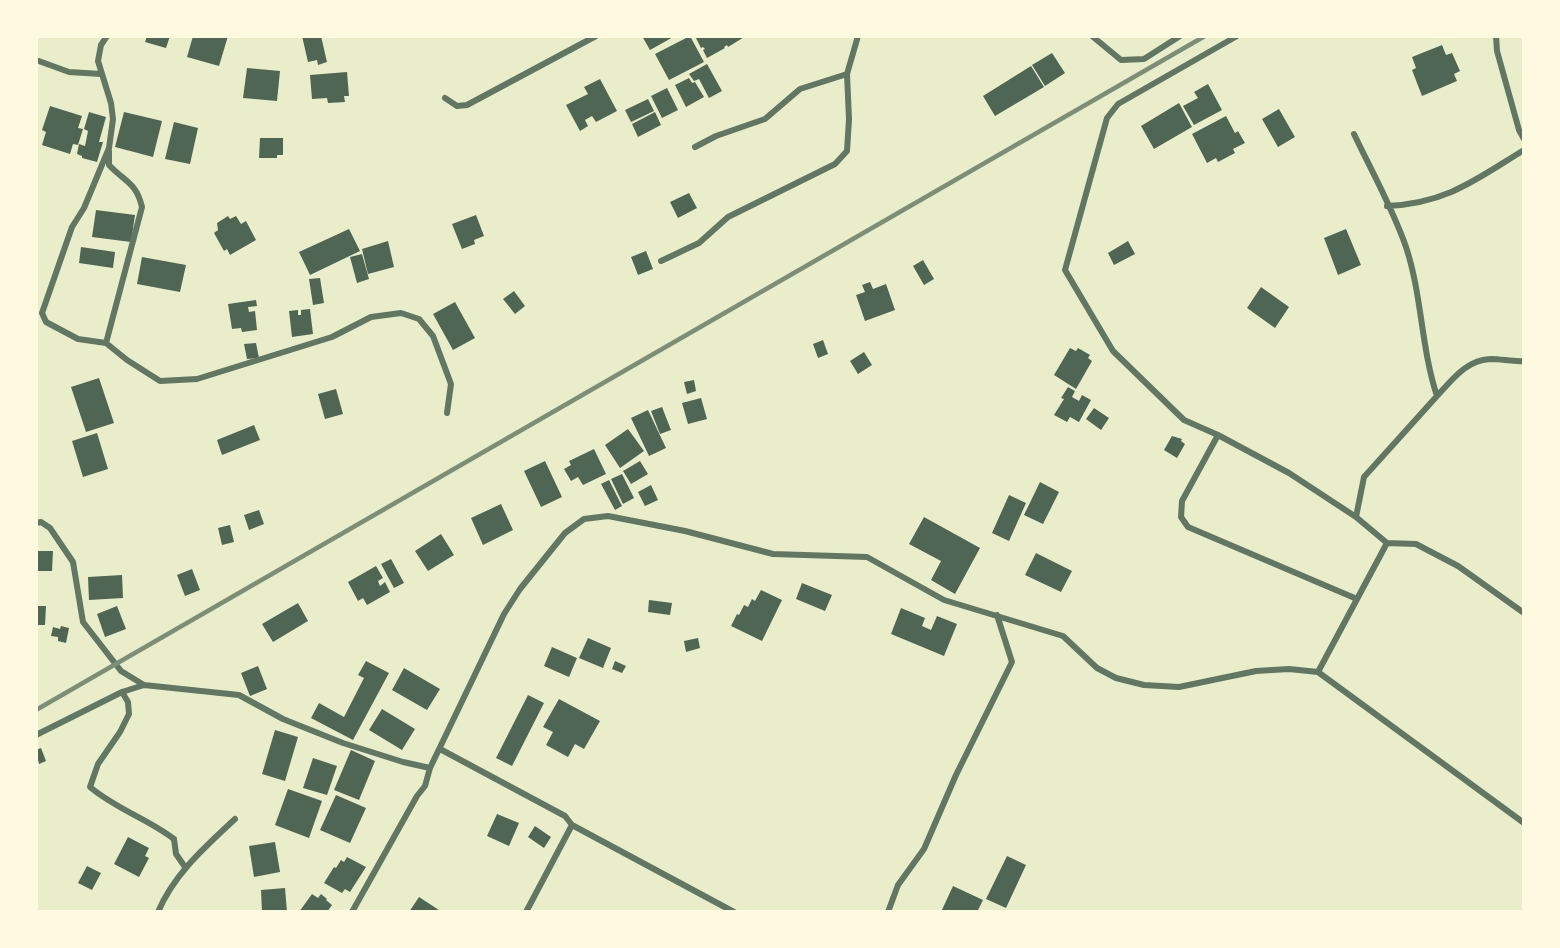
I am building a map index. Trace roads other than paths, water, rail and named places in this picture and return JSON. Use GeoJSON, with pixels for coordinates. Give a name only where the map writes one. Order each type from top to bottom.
{"type":"FeatureCollection","features":[{"type":"Feature","properties":{"kind":"street"},"geometry":{"type":"LineString","coordinates":[[106,344],[142,207],[138,193],[131,183],[108,165],[113,119],[111,103],[100,74],[98,61],[101,45],[107,36]]}},
{"type":"Feature","properties":{"kind":"street"},"geometry":{"type":"LineString","coordinates":[[445,98],[457,106],[467,105],[596,36]]}},
{"type":"Feature","properties":{"kind":"street"},"geometry":{"type":"LineString","coordinates":[[661,261],[699,243],[729,217],[835,164],[847,151],[849,119],[847,74],[858,36]]}},
{"type":"Feature","properties":{"kind":"street"},"geometry":{"type":"LineString","coordinates":[[1092,36],[1121,60],[1144,59],[1180,36]]}},
{"type":"Feature","properties":{"kind":"street"},"geometry":{"type":"LineString","coordinates":[[1237,36],[1118,104],[1107,118],[1065,270],[1113,351],[1184,420],[1218,435],[1289,473],[1356,517],[1387,543],[1416,544],[1458,566],[1524,613]]}},
{"type":"Feature","properties":{"kind":"street"},"geometry":{"type":"LineString","coordinates":[[1496,36],[1497,51],[1519,130],[1524,139]]}},
{"type":"Feature","properties":{"kind":"street"},"geometry":{"type":"LineString","coordinates":[[36,60],[69,72],[100,74]]}},
{"type":"Feature","properties":{"kind":"street"},"geometry":{"type":"LineString","coordinates":[[695,147],[716,136],[765,118],[800,89],[847,74]]}},
{"type":"Feature","properties":{"kind":"street"},"geometry":{"type":"LineString","coordinates":[[1354,134],[1406,247],[1418,297],[1430,374],[1437,396]]}},
{"type":"Feature","properties":{"kind":"street"},"geometry":{"type":"LineString","coordinates":[[109,148],[84,208],[72,227],[39,313],[46,322],[78,339],[106,344],[160,381],[197,379],[332,337],[371,317],[401,313],[419,319],[433,336],[451,384],[447,413]]}},
{"type":"Feature","properties":{"kind":"street"},"geometry":{"type":"LineString","coordinates":[[1387,206],[1410,205],[1456,191],[1524,150]]}},
{"type":"Feature","properties":{"kind":"street"},"geometry":{"type":"LineString","coordinates":[[1356,517],[1364,477],[1466,366],[1478,360],[1524,361]]}},
{"type":"Feature","properties":{"kind":"street"},"geometry":{"type":"LineString","coordinates":[[1218,435],[1182,501],[1181,517],[1188,527],[1357,599]]}},
{"type":"Feature","properties":{"kind":"street"},"geometry":{"type":"LineString","coordinates":[[352,912],[417,795],[425,786],[430,768],[504,614],[520,589],[565,533],[584,519],[608,516],[685,531],[773,554],[867,557],[944,600],[1063,636],[1098,668],[1116,678],[1144,686],[1179,687],[1256,671],[1289,669],[1318,672],[1524,823]]}},
{"type":"Feature","properties":{"kind":"street"},"geometry":{"type":"LineString","coordinates":[[36,523],[41,522],[50,528],[73,562],[83,622],[121,671],[144,685]]}},
{"type":"Feature","properties":{"kind":"street"},"geometry":{"type":"LineString","coordinates":[[1318,672],[1387,543]]}},
{"type":"Feature","properties":{"kind":"street"},"geometry":{"type":"LineString","coordinates":[[888,912],[898,885],[924,849],[956,775],[1012,662],[998,615]]}},
{"type":"Feature","properties":{"kind":"street"},"geometry":{"type":"LineString","coordinates":[[36,735],[122,692],[144,685],[239,695],[283,719],[343,743],[430,768]]}},
{"type":"Feature","properties":{"kind":"street"},"geometry":{"type":"LineString","coordinates":[[122,692],[128,702],[129,714],[120,732],[98,764],[90,788],[101,797],[157,826],[174,838],[176,855],[185,867]]}},
{"type":"Feature","properties":{"kind":"street"},"geometry":{"type":"LineString","coordinates":[[440,749],[565,816],[572,825],[734,912]]}},
{"type":"Feature","properties":{"kind":"street"},"geometry":{"type":"LineString","coordinates":[[158,912],[163,899],[185,867],[235,819]]}},
{"type":"Feature","properties":{"kind":"street"},"geometry":{"type":"LineString","coordinates":[[526,912],[572,825]]}},
{"type":"Feature","properties":{"kind":"railway"},"geometry":{"type":"LineString","coordinates":[[36,710],[1205,36]]}}]}
